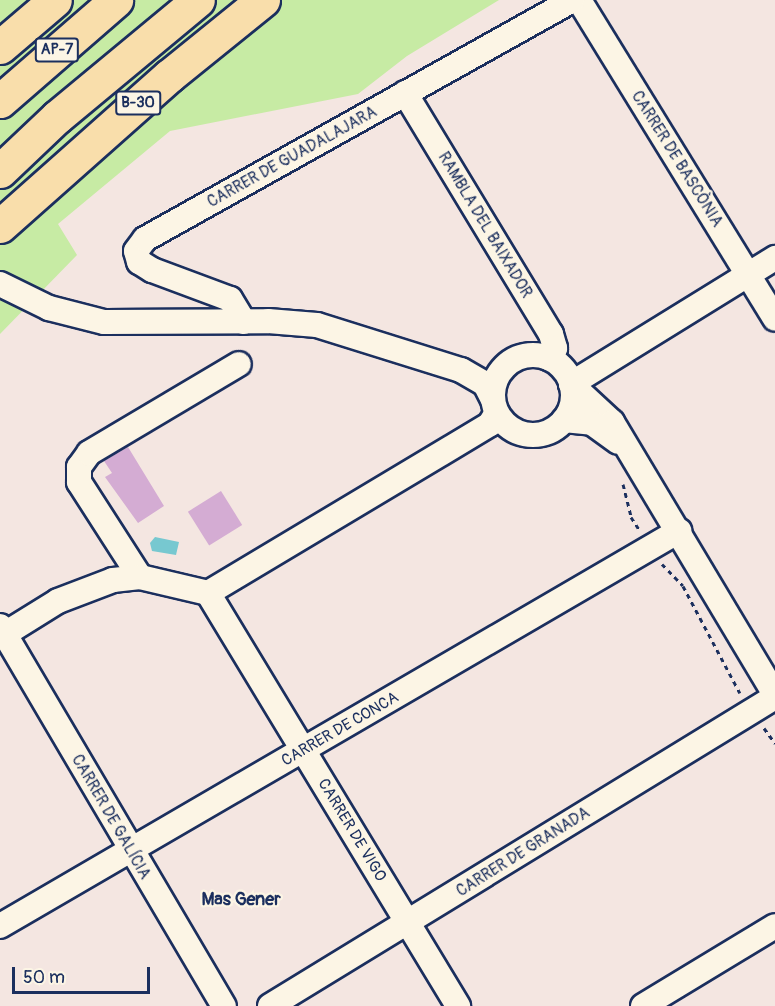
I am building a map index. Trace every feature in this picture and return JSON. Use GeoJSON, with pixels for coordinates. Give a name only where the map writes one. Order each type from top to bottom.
{"type":"FeatureCollection","features":[{"type":"Feature","properties":{"kind":"highway"},"geometry":{"type":"LineString","coordinates":[[0,47],[55,0]]}},
{"type":"Feature","properties":{"kind":"highway","name":"AP-7"},"geometry":{"type":"LineString","coordinates":[[0,102],[116,0]]}},
{"type":"Feature","properties":{"kind":"highway"},"geometry":{"type":"LineString","coordinates":[[0,171],[57,117],[198,0]]}},
{"type":"Feature","properties":{"kind":"highway","name":"B-30"},"geometry":{"type":"LineString","coordinates":[[8,218],[263,0]]}},
{"type":"Feature","properties":{"kind":"street","name":"CARRER DE GUADALAJARA"},"geometry":{"type":"LineString","coordinates":[[244,322],[230,299],[152,270],[139,262],[136,250],[146,239],[572,0]]}},
{"type":"Feature","properties":{"kind":"street","name":"CARRER DE BASCÒNIA"},"geometry":{"type":"LineString","coordinates":[[579,0],[775,318]]}},
{"type":"Feature","properties":{"kind":"street","name":"RAMBLA DEL BAIXADOR"},"geometry":{"type":"LineString","coordinates":[[405,93],[551,334],[555,348],[548,358]]}},
{"type":"Feature","properties":{"kind":"street"},"geometry":{"type":"LineString","coordinates":[[571,384],[775,258]]}},
{"type":"Feature","properties":{"kind":"street"},"geometry":{"type":"LineString","coordinates":[[0,284],[48,308],[104,321],[317,325],[462,370],[485,384],[494,406],[509,428],[530,435],[543,434],[564,420],[573,398],[571,384],[564,370],[548,358],[534,355],[493,370],[462,370]]}},
{"type":"Feature","properties":{"kind":"street"},"geometry":{"type":"LineString","coordinates":[[2,632],[88,587],[140,577],[208,593],[490,424],[500,372],[510,362]]}},
{"type":"Feature","properties":{"kind":"street"},"geometry":{"type":"LineString","coordinates":[[140,577],[79,482],[79,467],[89,453],[239,364]]}},
{"type":"Feature","properties":{"kind":"street"},"geometry":{"type":"LineString","coordinates":[[571,384],[603,410],[679,531],[775,695]]}},
{"type":"Feature","properties":{"kind":"street"},"geometry":{"type":"LineString","coordinates":[[564,420],[592,423],[625,447]]}},
{"type":"Feature","properties":{"kind":"street","name":"CARRER DE CONCA"},"geometry":{"type":"LineString","coordinates":[[0,926],[679,531]]}},
{"type":"Feature","properties":{"kind":"street","name":"CARRER DE VIGO"},"geometry":{"type":"LineString","coordinates":[[208,593],[458,1006]]}},
{"type":"Feature","properties":{"kind":"street","name":"CARRER DE GALÍCIA"},"geometry":{"type":"LineString","coordinates":[[2,632],[224,1006]]}},
{"type":"Feature","properties":{"kind":"street","name":"CARRER DE GRANADA"},"geometry":{"type":"LineString","coordinates":[[270,1006],[775,695]]}},
{"type":"Feature","properties":{"kind":"street"},"geometry":{"type":"LineString","coordinates":[[643,1006],[775,926]]}},
{"type":"Feature","properties":{"kind":"path"},"geometry":{"type":"LineString","coordinates":[[621,477],[631,517],[651,548],[683,586],[751,711],[775,743]]}},
{"type":"Feature","properties":{"kind":"green space"},"geometry":{"type":"Polygon","coordinates":[[[0,0],[499,0],[407,56],[358,94],[170,131],[58,224],[77,255],[0,334],[0,0]]]}},
{"type":"Feature","properties":{"kind":"water"},"geometry":{"type":"Polygon","coordinates":[[[155,537],[179,542],[176,555],[152,551],[150,543],[155,537]]]}},
{"type":"Feature","properties":{"kind":"building"},"geometry":{"type":"Polygon","coordinates":[[[128,447],[164,506],[138,523],[105,477],[112,473],[104,461],[128,447]]]}},
{"type":"Feature","properties":{"kind":"building"},"geometry":{"type":"Polygon","coordinates":[[[221,491],[242,525],[209,546],[188,512],[221,491]]]}},
{"type":"Feature","properties":{"kind":"district","name":"Mas Gener"},"geometry":{"type":"Point","coordinates":[241,900]}}]}
